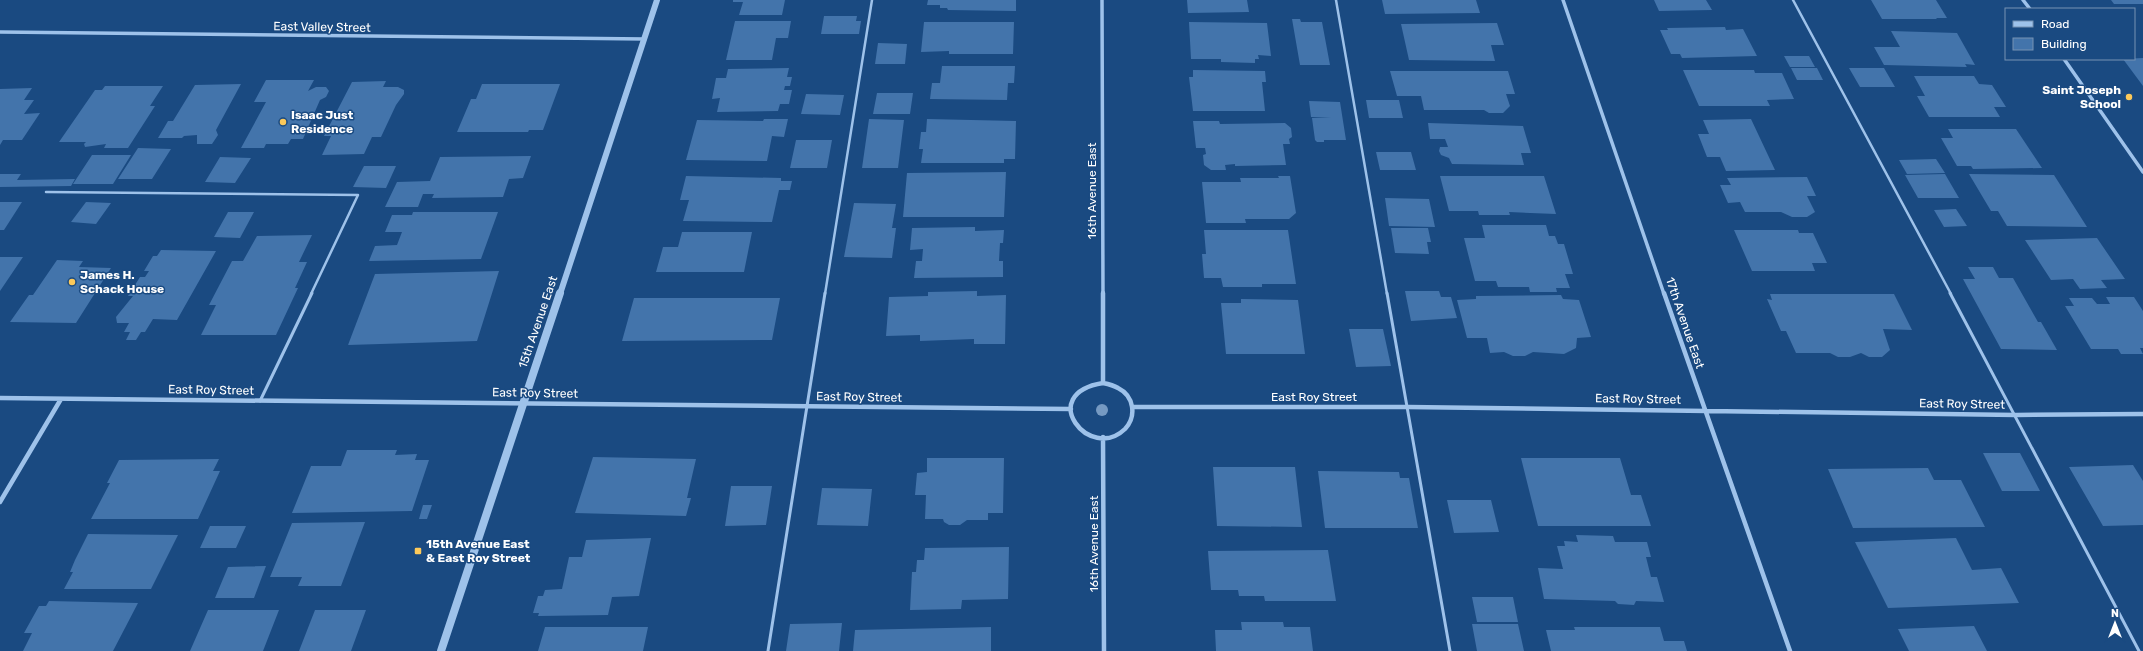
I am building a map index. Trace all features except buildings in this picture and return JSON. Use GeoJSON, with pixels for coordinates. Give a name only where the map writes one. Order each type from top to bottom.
{"type":"FeatureCollection","features":[{"type":"Feature","properties":{"kind":"street","name":"15th Avenue East"},"geometry":{"type":"LineString","coordinates":[[441,651],[522,403],[657,0]]}},
{"type":"Feature","properties":{"kind":"street","name":"16th Avenue East"},"geometry":{"type":"LineString","coordinates":[[1102,0],[1103,383]]}},
{"type":"Feature","properties":{"kind":"street","name":"17th Avenue East"},"geometry":{"type":"LineString","coordinates":[[1562,0],[1704,410],[1790,651]]}},
{"type":"Feature","properties":{"kind":"street"},"geometry":{"type":"LineString","coordinates":[[2023,0],[2029,8]]}},
{"type":"Feature","properties":{"kind":"street","name":"East Valley Street"},"geometry":{"type":"LineString","coordinates":[[0,32],[644,39]]}},
{"type":"Feature","properties":{"kind":"street"},"geometry":{"type":"LineString","coordinates":[[2065,60],[2143,172]]}},
{"type":"Feature","properties":{"kind":"street"},"geometry":{"type":"LineString","coordinates":[[1103,383],[1121,388],[1128,394],[1133,407],[1134,412],[1131,422],[1125,429],[1117,435],[1103,437],[1087,434],[1079,429],[1073,421],[1071,409],[1074,396],[1080,390],[1089,384],[1103,383]]}},
{"type":"Feature","properties":{"kind":"street","name":"East Roy Street"},"geometry":{"type":"LineString","coordinates":[[0,398],[1071,409]]}},
{"type":"Feature","properties":{"kind":"street"},"geometry":{"type":"LineString","coordinates":[[0,502],[61,399]]}},
{"type":"Feature","properties":{"kind":"street","name":"East Roy Street"},"geometry":{"type":"LineString","coordinates":[[1133,407],[1408,407],[2016,415],[2143,414]]}},
{"type":"Feature","properties":{"kind":"street","name":"16th Avenue East"},"geometry":{"type":"LineString","coordinates":[[1103,437],[1104,651]]}},
{"type":"Feature","properties":{"kind":"lane"},"geometry":{"type":"LineString","coordinates":[[768,651],[872,0]]}},
{"type":"Feature","properties":{"kind":"lane"},"geometry":{"type":"LineString","coordinates":[[1336,0],[1450,651]]}},
{"type":"Feature","properties":{"kind":"lane"},"geometry":{"type":"LineString","coordinates":[[1793,0],[2016,415],[2139,651]]}},
{"type":"Feature","properties":{"kind":"lane"},"geometry":{"type":"LineString","coordinates":[[46,192],[358,195],[260,401]]}},
{"type":"Feature","properties":{"kind":"place","name":"Saint Joseph School"},"geometry":{"type":"Point","coordinates":[2129,97]}},
{"type":"Feature","properties":{"kind":"place","name":"Isaac Just Residence"},"geometry":{"type":"Point","coordinates":[283,122]}},
{"type":"Feature","properties":{"kind":"place","name":"James H. Schack House"},"geometry":{"type":"Point","coordinates":[72,282]}},
{"type":"Feature","properties":{"kind":"place","name":"15th Avenue East & East Roy Street"},"geometry":{"type":"Point","coordinates":[418,551]}}]}
